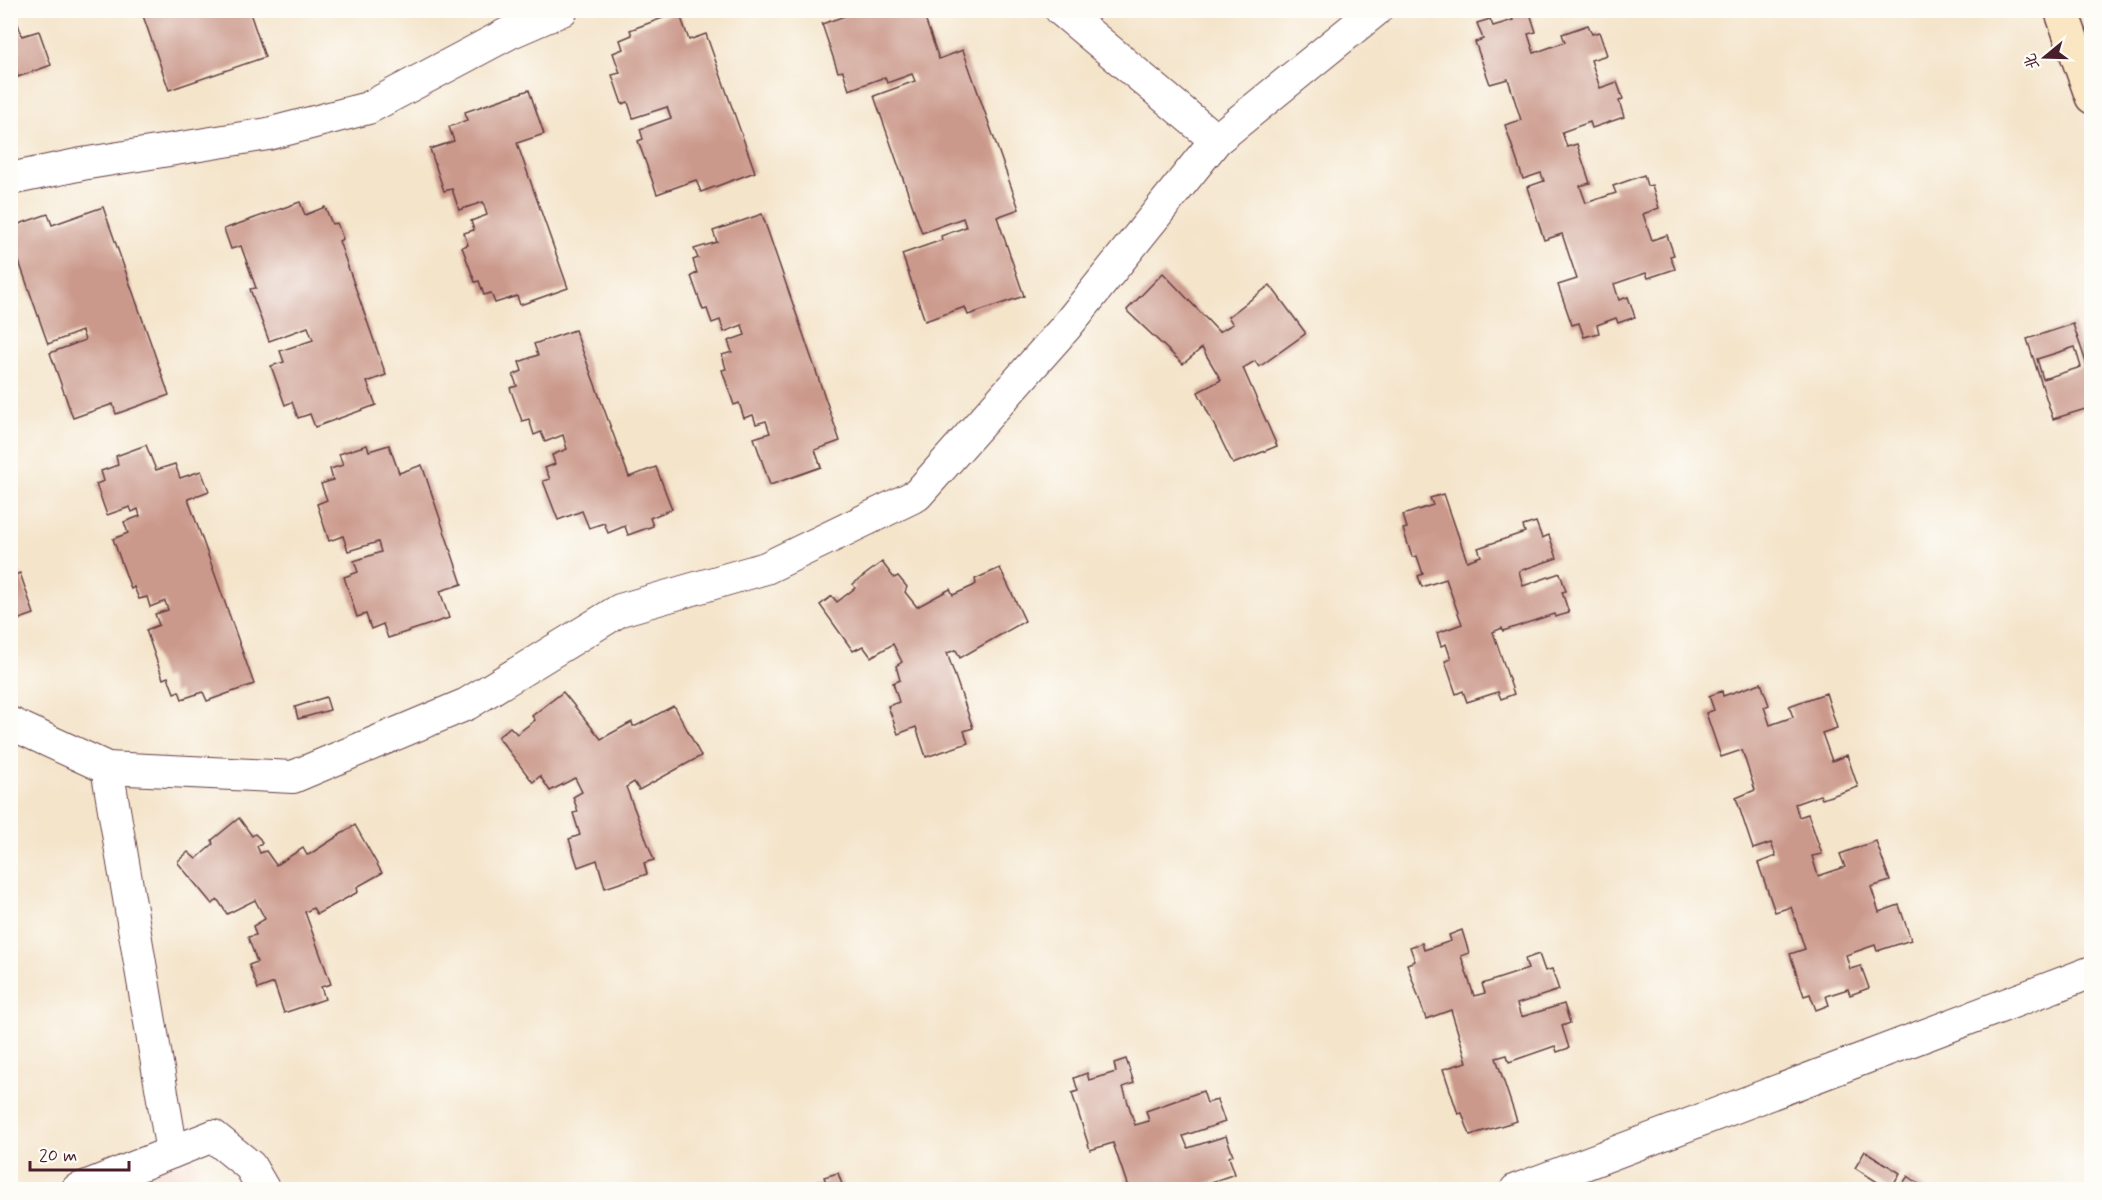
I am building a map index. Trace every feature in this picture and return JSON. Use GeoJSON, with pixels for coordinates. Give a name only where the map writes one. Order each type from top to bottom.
{"type":"FeatureCollection","features":[{"type":"Feature","properties":{"kind":"main road"},"geometry":{"type":"LineString","coordinates":[[2061,10],[2091,97]]}},
{"type":"Feature","properties":{"kind":"street"},"geometry":{"type":"LineString","coordinates":[[10,179],[82,164],[268,134],[368,108],[509,33],[562,10]]}},
{"type":"Feature","properties":{"kind":"street"},"geometry":{"type":"LineString","coordinates":[[1061,10],[1216,140]]}},
{"type":"Feature","properties":{"kind":"street"},"geometry":{"type":"LineString","coordinates":[[10,723],[107,768],[292,777],[467,704],[620,610],[766,568],[917,495],[1065,328],[1216,140],[1376,10]]}},
{"type":"Feature","properties":{"kind":"street"},"geometry":{"type":"LineString","coordinates":[[107,768],[172,1152]]}},
{"type":"Feature","properties":{"kind":"street"},"geometry":{"type":"LineString","coordinates":[[1516,1190],[2091,972]]}},
{"type":"Feature","properties":{"kind":"street"},"geometry":{"type":"LineString","coordinates":[[77,1190],[213,1136],[250,1166],[264,1190]]}},
{"type":"Feature","properties":{"kind":"shaded area"},"geometry":{"type":"Polygon","coordinates":[[[186,1147],[214,1189],[84,1190],[186,1147]]]}},
{"type":"Feature","properties":{"kind":"building"},"geometry":{"type":"Polygon","coordinates":[[[10,10],[18,10],[14,12],[22,36],[39,31],[51,65],[18,77],[16,69],[10,71],[10,10]]]}},
{"type":"Feature","properties":{"kind":"building"},"geometry":{"type":"Polygon","coordinates":[[[141,10],[249,10],[265,57],[169,90],[141,10]]]}},
{"type":"Feature","properties":{"kind":"building"},"geometry":{"type":"Polygon","coordinates":[[[862,10],[922,10],[939,59],[963,50],[1019,209],[997,217],[1024,296],[968,315],[965,307],[925,321],[902,254],[942,240],[941,236],[966,227],[963,218],[922,233],[874,96],[915,81],[912,74],[887,83],[885,77],[849,90],[843,71],[838,72],[822,24],[862,10]]]}},
{"type":"Feature","properties":{"kind":"building"},"geometry":{"type":"Polygon","coordinates":[[[1529,10],[1536,32],[1528,34],[1534,53],[1565,42],[1562,34],[1588,25],[1592,34],[1599,32],[1607,55],[1591,60],[1600,88],[1617,82],[1623,99],[1619,101],[1624,117],[1592,128],[1590,122],[1562,132],[1567,147],[1577,144],[1590,183],[1580,186],[1586,203],[1616,193],[1613,186],[1644,175],[1647,186],[1652,185],[1659,208],[1643,214],[1652,240],[1667,235],[1674,255],[1670,256],[1675,269],[1648,278],[1646,273],[1614,284],[1619,300],[1628,297],[1635,317],[1618,323],[1616,318],[1597,325],[1599,333],[1584,337],[1579,323],[1572,325],[1558,285],[1577,279],[1562,234],[1544,240],[1527,187],[1544,181],[1541,173],[1523,179],[1505,125],[1521,120],[1508,79],[1490,84],[1475,42],[1483,39],[1477,23],[1490,19],[1493,26],[1513,20],[1511,16],[1529,10]]]}},
{"type":"Feature","properties":{"kind":"building"},"geometry":{"type":"Polygon","coordinates":[[[679,12],[689,40],[706,34],[755,172],[701,192],[696,180],[657,194],[638,141],[643,139],[640,129],[671,118],[667,107],[633,118],[628,102],[622,104],[612,75],[620,73],[613,53],[623,49],[620,40],[632,35],[630,30],[679,12]]]}},
{"type":"Feature","properties":{"kind":"building"},"geometry":{"type":"Polygon","coordinates":[[[529,90],[544,134],[517,143],[568,288],[520,305],[517,296],[495,303],[491,293],[484,295],[479,281],[475,282],[462,247],[468,245],[464,233],[474,230],[471,221],[487,215],[483,202],[459,210],[452,189],[444,191],[430,149],[454,141],[449,127],[467,120],[465,112],[529,90]]]}},
{"type":"Feature","properties":{"kind":"building"},"geometry":{"type":"Polygon","coordinates":[[[300,202],[305,215],[325,207],[332,224],[337,223],[343,239],[339,241],[386,375],[367,382],[376,405],[315,427],[310,414],[298,418],[292,402],[285,405],[271,366],[284,362],[280,351],[313,340],[308,327],[269,341],[250,289],[256,288],[241,246],[231,249],[224,229],[300,202]]]}},
{"type":"Feature","properties":{"kind":"building"},"geometry":{"type":"Polygon","coordinates":[[[103,207],[169,395],[116,414],[113,404],[73,418],[50,353],[85,340],[82,331],[48,344],[15,250],[10,252],[10,227],[48,214],[52,225],[103,207]]]}},
{"type":"Feature","properties":{"kind":"building"},"geometry":{"type":"Polygon","coordinates":[[[762,214],[840,441],[815,450],[821,467],[770,485],[754,438],[770,433],[766,421],[756,424],[753,415],[744,418],[739,403],[734,405],[722,370],[726,369],[722,355],[732,352],[728,341],[745,335],[742,325],[724,332],[720,320],[712,323],[707,309],[703,310],[691,276],[697,273],[693,260],[698,258],[694,249],[717,242],[713,231],[762,214]]]}},
{"type":"Feature","properties":{"kind":"building"},"geometry":{"type":"Polygon","coordinates":[[[1163,273],[1219,332],[1233,324],[1228,317],[1270,285],[1305,332],[1259,367],[1255,361],[1243,368],[1277,446],[1233,464],[1198,392],[1221,380],[1202,348],[1183,364],[1128,312],[1127,310],[1163,273]]]}},
{"type":"Feature","properties":{"kind":"building"},"geometry":{"type":"Polygon","coordinates":[[[2073,324],[2092,380],[2092,407],[2053,419],[2027,339],[2073,324]],[[2075,347],[2037,359],[2043,379],[2081,367],[2075,347]]]}},
{"type":"Feature","properties":{"kind":"building"},"geometry":{"type":"Polygon","coordinates":[[[575,330],[629,477],[656,467],[672,509],[650,518],[653,526],[628,535],[625,526],[608,533],[604,523],[589,528],[582,511],[558,520],[543,481],[550,479],[545,468],[555,464],[552,455],[567,449],[563,435],[545,442],[541,432],[534,435],[529,419],[522,421],[510,388],[517,386],[513,375],[522,371],[519,362],[538,355],[534,344],[575,330]]]}},
{"type":"Feature","properties":{"kind":"building"},"geometry":{"type":"Polygon","coordinates":[[[146,445],[156,470],[175,464],[180,478],[201,471],[209,491],[188,499],[254,684],[207,701],[203,692],[182,699],[179,691],[174,693],[168,677],[163,679],[146,630],[159,625],[155,614],[168,610],[165,601],[150,607],[147,597],[139,599],[134,587],[131,589],[113,539],[128,533],[124,522],[140,516],[138,509],[132,512],[130,507],[107,515],[96,484],[104,481],[101,471],[118,465],[116,456],[146,445]]]}},
{"type":"Feature","properties":{"kind":"building"},"geometry":{"type":"Polygon","coordinates":[[[367,445],[369,451],[389,445],[399,473],[422,465],[462,584],[440,591],[449,618],[388,638],[383,624],[371,629],[366,614],[357,617],[344,577],[358,572],[354,561],[381,552],[378,542],[348,551],[343,536],[329,541],[317,504],[327,500],[321,484],[333,480],[330,469],[343,465],[339,454],[367,445]]]}},
{"type":"Feature","properties":{"kind":"building"},"geometry":{"type":"Polygon","coordinates":[[[1444,494],[1467,561],[1481,556],[1478,548],[1525,532],[1523,526],[1536,522],[1542,538],[1549,535],[1557,558],[1519,571],[1523,586],[1560,573],[1566,591],[1562,592],[1569,613],[1555,617],[1554,614],[1503,631],[1502,628],[1493,632],[1514,694],[1501,699],[1498,692],[1467,702],[1463,691],[1456,694],[1445,661],[1451,659],[1446,644],[1441,646],[1437,633],[1462,624],[1446,579],[1422,587],[1418,576],[1423,574],[1417,556],[1412,557],[1403,529],[1407,528],[1403,515],[1433,505],[1430,498],[1444,494]]]}},
{"type":"Feature","properties":{"kind":"building"},"geometry":{"type":"Polygon","coordinates":[[[882,562],[894,578],[898,576],[907,587],[905,592],[917,607],[950,589],[953,595],[973,586],[976,584],[975,579],[1000,568],[1025,621],[960,658],[956,650],[947,653],[973,728],[964,731],[968,743],[926,757],[916,727],[898,734],[888,706],[899,702],[893,683],[900,680],[896,666],[902,662],[893,644],[871,657],[863,646],[853,651],[820,605],[832,596],[837,602],[855,588],[853,584],[882,562]]]}},
{"type":"Feature","properties":{"kind":"building"},"geometry":{"type":"Polygon","coordinates":[[[20,573],[34,614],[11,622],[15,634],[10,635],[10,577],[20,573]]]}},
{"type":"Feature","properties":{"kind":"building"},"geometry":{"type":"Polygon","coordinates":[[[1761,683],[1769,705],[1764,707],[1770,725],[1793,717],[1789,706],[1826,693],[1837,728],[1822,733],[1832,761],[1847,755],[1858,787],[1822,799],[1820,795],[1795,804],[1799,817],[1808,814],[1822,854],[1812,856],[1818,876],[1845,867],[1840,854],[1876,841],[1890,881],[1871,887],[1879,912],[1899,905],[1911,940],[1877,951],[1875,945],[1846,955],[1850,969],[1861,966],[1869,988],[1850,995],[1848,989],[1826,996],[1829,1005],[1816,1010],[1810,994],[1804,996],[1790,954],[1805,949],[1791,907],[1775,912],[1758,863],[1776,856],[1771,843],[1753,849],[1736,798],[1755,790],[1742,750],[1721,757],[1706,713],[1714,710],[1709,696],[1722,691],[1723,696],[1761,683]]]}},
{"type":"Feature","properties":{"kind":"building"},"geometry":{"type":"Polygon","coordinates":[[[563,692],[601,739],[632,722],[633,726],[636,726],[673,706],[701,756],[639,790],[634,782],[626,787],[654,860],[644,863],[647,874],[605,888],[597,860],[578,867],[569,839],[580,835],[573,813],[578,812],[573,797],[582,792],[575,778],[550,791],[540,776],[533,782],[498,737],[510,727],[517,734],[535,720],[532,716],[563,692]]]}},
{"type":"Feature","properties":{"kind":"building"},"geometry":{"type":"Polygon","coordinates":[[[326,697],[330,710],[298,719],[295,707],[326,697]]]}},
{"type":"Feature","properties":{"kind":"building"},"geometry":{"type":"Polygon","coordinates":[[[239,818],[252,836],[255,834],[260,839],[262,843],[257,846],[260,853],[266,851],[276,865],[303,848],[307,855],[310,854],[355,825],[382,873],[357,887],[358,892],[317,914],[313,908],[305,912],[331,984],[321,987],[325,999],[284,1013],[274,983],[258,989],[249,965],[257,962],[248,937],[256,935],[253,926],[265,919],[255,900],[227,914],[218,900],[212,904],[178,863],[188,852],[196,859],[213,844],[212,840],[239,818]]]}},
{"type":"Feature","properties":{"kind":"building"},"geometry":{"type":"Polygon","coordinates":[[[1462,930],[1469,953],[1461,956],[1474,996],[1485,993],[1482,984],[1528,969],[1525,959],[1539,954],[1545,971],[1552,969],[1559,990],[1517,1004],[1521,1017],[1564,1004],[1570,1023],[1562,1026],[1569,1048],[1557,1052],[1555,1046],[1509,1062],[1507,1055],[1496,1058],[1517,1121],[1470,1135],[1462,1113],[1458,1114],[1443,1069],[1467,1062],[1451,1010],[1426,1019],[1407,964],[1415,961],[1410,947],[1422,943],[1424,950],[1451,941],[1449,935],[1462,930]]]}},
{"type":"Feature","properties":{"kind":"building"},"geometry":{"type":"Polygon","coordinates":[[[1126,1059],[1134,1083],[1123,1087],[1135,1125],[1149,1121],[1146,1111],[1203,1091],[1207,1103],[1217,1100],[1225,1122],[1183,1136],[1188,1148],[1226,1136],[1233,1155],[1229,1157],[1235,1174],[1188,1190],[1172,1190],[1171,1186],[1160,1190],[1129,1190],[1113,1143],[1090,1150],[1072,1093],[1078,1091],[1074,1078],[1087,1073],[1089,1080],[1116,1072],[1114,1063],[1126,1059]]]}},
{"type":"Feature","properties":{"kind":"building"},"geometry":{"type":"Polygon","coordinates":[[[1865,1151],[1900,1173],[1890,1190],[1855,1168],[1865,1151]]]}},
{"type":"Feature","properties":{"kind":"building"},"geometry":{"type":"Polygon","coordinates":[[[838,1173],[844,1190],[806,1190],[826,1182],[824,1177],[838,1173]]]}},
{"type":"Feature","properties":{"kind":"building"},"geometry":{"type":"Polygon","coordinates":[[[1908,1176],[1927,1190],[1898,1190],[1908,1176]]]}}]}
